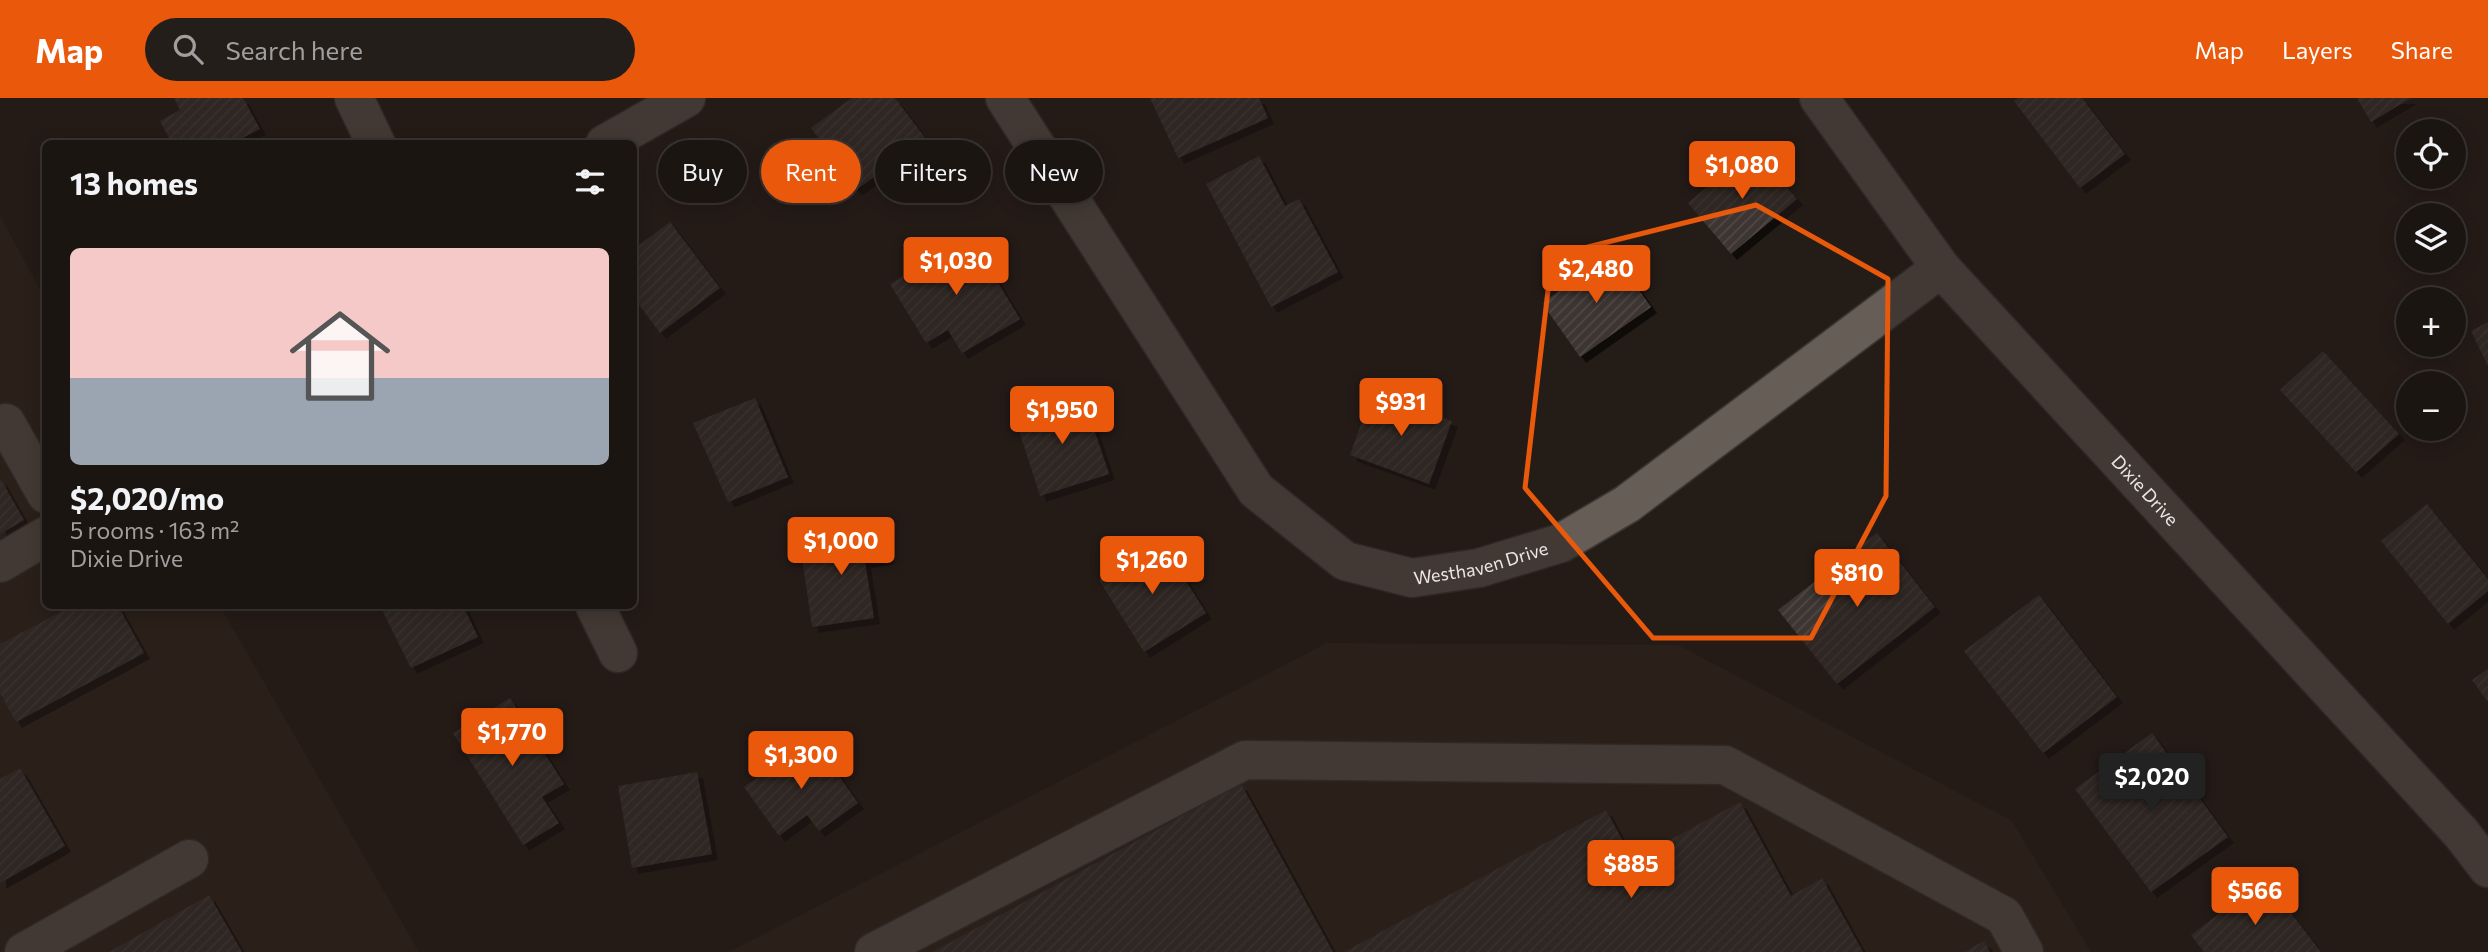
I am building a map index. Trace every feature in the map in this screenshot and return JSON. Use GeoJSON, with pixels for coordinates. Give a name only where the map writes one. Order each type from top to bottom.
{"type":"FeatureCollection","features":[{"type":"Feature","properties":{"kind":"street"},"geometry":{"type":"LineString","coordinates":[[354,98],[374,140]]}},
{"type":"Feature","properties":{"kind":"street"},"geometry":{"type":"LineString","coordinates":[[613,140],[686,98]]}},
{"type":"Feature","properties":{"kind":"street","name":"Westhaven Drive"},"geometry":{"type":"LineString","coordinates":[[1005,98],[1256,490],[1345,561],[1412,578],[1479,568],[1561,543],[1627,504],[1941,268]]}},
{"type":"Feature","properties":{"kind":"street","name":"Dixie Drive"},"geometry":{"type":"LineString","coordinates":[[1819,98],[1941,268],[2461,833],[2488,868]]}},
{"type":"Feature","properties":{"kind":"street"},"geometry":{"type":"LineString","coordinates":[[0,426],[6,423],[42,487]]}},
{"type":"Feature","properties":{"kind":"street"},"geometry":{"type":"LineString","coordinates":[[0,563],[42,538]]}},
{"type":"Feature","properties":{"kind":"street"},"geometry":{"type":"LineString","coordinates":[[596,609],[618,653]]}},
{"type":"Feature","properties":{"kind":"street"},"geometry":{"type":"LineString","coordinates":[[874,952],[1245,760],[1725,765],[2004,916],[2024,952]]}},
{"type":"Feature","properties":{"kind":"street"},"geometry":{"type":"LineString","coordinates":[[24,952],[189,859]]}},
{"type":"Feature","properties":{"kind":"highlighted area"},"geometry":{"type":"Polygon","coordinates":[[[1756,205],[1888,279],[1886,496],[1811,638],[1653,638],[1525,488],[1552,256],[1756,205]]]}},
{"type":"Feature","properties":{"kind":"shaded area"},"geometry":{"type":"Polygon","coordinates":[[[0,216],[42,293],[42,609],[222,609],[419,952],[0,952],[0,216]]]}},
{"type":"Feature","properties":{"kind":"shaded area"},"geometry":{"type":"Polygon","coordinates":[[[1327,643],[1678,645],[2012,821],[2091,952],[729,952],[1327,643]]]}},
{"type":"Feature","properties":{"kind":"building"},"geometry":{"type":"Polygon","coordinates":[[[174,98],[243,98],[260,129],[239,140],[170,140],[160,121],[180,110],[174,98]]]}},
{"type":"Feature","properties":{"kind":"building"},"geometry":{"type":"Polygon","coordinates":[[[852,98],[895,98],[926,139],[875,140],[875,176],[861,186],[861,140],[820,140],[811,128],[852,98]]]}},
{"type":"Feature","properties":{"kind":"building"},"geometry":{"type":"Polygon","coordinates":[[[1150,98],[1259,98],[1268,118],[1178,158],[1150,98]]]}},
{"type":"Feature","properties":{"kind":"building"},"geometry":{"type":"Polygon","coordinates":[[[2018,98],[2082,98],[2125,154],[2080,188],[2014,101],[2018,98]]]}},
{"type":"Feature","properties":{"kind":"building"},"geometry":{"type":"Polygon","coordinates":[[[2357,98],[2411,98],[2371,122],[2357,98]]]}},
{"type":"Feature","properties":{"kind":"building"},"geometry":{"type":"Polygon","coordinates":[[[1753,148],[1797,199],[1731,254],[1688,203],[1753,148]]]}},
{"type":"Feature","properties":{"kind":"building"},"geometry":{"type":"Polygon","coordinates":[[[1259,156],[1285,206],[1299,199],[1338,272],[1271,307],[1206,184],[1259,156]]]}},
{"type":"Feature","properties":{"kind":"building"},"geometry":{"type":"Polygon","coordinates":[[[670,222],[720,288],[660,333],[637,302],[637,247],[670,222]]]}},
{"type":"Feature","properties":{"kind":"building"},"geometry":{"type":"Polygon","coordinates":[[[970,236],[1020,319],[962,353],[948,330],[926,343],[890,284],[970,236]]]}},
{"type":"Feature","properties":{"kind":"building"},"geometry":{"type":"Polygon","coordinates":[[[1613,253],[1651,307],[1580,357],[1542,303],[1613,253]]]}},
{"type":"Feature","properties":{"kind":"building"},"geometry":{"type":"Polygon","coordinates":[[[2488,322],[2488,366],[2471,331],[2488,322]]]}},
{"type":"Feature","properties":{"kind":"building"},"geometry":{"type":"Polygon","coordinates":[[[2323,351],[2396,431],[2396,437],[2356,472],[2280,390],[2323,351]]]}},
{"type":"Feature","properties":{"kind":"building"},"geometry":{"type":"Polygon","coordinates":[[[1372,393],[1452,421],[1429,484],[1350,455],[1372,393]]]}},
{"type":"Feature","properties":{"kind":"building"},"geometry":{"type":"Polygon","coordinates":[[[1083,396],[1109,474],[1040,496],[1015,418],[1083,396]]]}},
{"type":"Feature","properties":{"kind":"building"},"geometry":{"type":"Polygon","coordinates":[[[755,398],[788,477],[728,502],[693,423],[755,398]]]}},
{"type":"Feature","properties":{"kind":"building"},"geometry":{"type":"Polygon","coordinates":[[[0,478],[24,520],[0,534],[0,478]]]}},
{"type":"Feature","properties":{"kind":"building"},"geometry":{"type":"Polygon","coordinates":[[[2427,504],[2488,579],[2488,591],[2448,624],[2381,541],[2427,504]]]}},
{"type":"Feature","properties":{"kind":"building"},"geometry":{"type":"Polygon","coordinates":[[[884,531],[888,558],[865,562],[874,618],[812,627],[800,543],[884,531]]]}},
{"type":"Feature","properties":{"kind":"building"},"geometry":{"type":"Polygon","coordinates":[[[1877,533],[1935,607],[1837,684],[1778,610],[1877,533]]]}},
{"type":"Feature","properties":{"kind":"building"},"geometry":{"type":"Polygon","coordinates":[[[1161,541],[1206,613],[1144,652],[1099,580],[1161,541]]]}},
{"type":"Feature","properties":{"kind":"building"},"geometry":{"type":"Polygon","coordinates":[[[2039,595],[2117,697],[2043,753],[1964,651],[2039,595]]]}},
{"type":"Feature","properties":{"kind":"building"},"geometry":{"type":"Polygon","coordinates":[[[66,609],[120,609],[144,653],[16,722],[0,693],[0,644],[66,609]]]}},
{"type":"Feature","properties":{"kind":"building"},"geometry":{"type":"Polygon","coordinates":[[[382,609],[464,609],[478,637],[411,668],[382,609]]]}},
{"type":"Feature","properties":{"kind":"building"},"geometry":{"type":"Polygon","coordinates":[[[2488,669],[2488,702],[2472,680],[2488,669]]]}},
{"type":"Feature","properties":{"kind":"building"},"geometry":{"type":"Polygon","coordinates":[[[510,698],[564,784],[542,797],[559,823],[523,845],[453,733],[510,698]]]}},
{"type":"Feature","properties":{"kind":"building"},"geometry":{"type":"Polygon","coordinates":[[[2152,733],[2228,837],[2151,892],[2075,789],[2152,733]]]}},
{"type":"Feature","properties":{"kind":"building"},"geometry":{"type":"Polygon","coordinates":[[[813,739],[858,803],[819,831],[807,815],[779,836],[744,787],[813,739]]]}},
{"type":"Feature","properties":{"kind":"building"},"geometry":{"type":"Polygon","coordinates":[[[20,768],[65,846],[0,883],[0,779],[20,768]]]}},
{"type":"Feature","properties":{"kind":"building"},"geometry":{"type":"Polygon","coordinates":[[[697,772],[712,854],[632,868],[618,786],[697,772]]]}},
{"type":"Feature","properties":{"kind":"building"},"geometry":{"type":"Polygon","coordinates":[[[1241,784],[1333,952],[932,952],[993,919],[1241,784]]]}},
{"type":"Feature","properties":{"kind":"building"},"geometry":{"type":"Polygon","coordinates":[[[1740,802],[1791,896],[1822,878],[1863,952],[1344,952],[1606,810],[1633,860],[1740,802]]]}},
{"type":"Feature","properties":{"kind":"building"},"geometry":{"type":"Polygon","coordinates":[[[2265,879],[2321,952],[2204,952],[2191,935],[2265,879]]]}},
{"type":"Feature","properties":{"kind":"building"},"geometry":{"type":"Polygon","coordinates":[[[209,895],[242,952],[109,952],[209,895]]]}},
{"type":"Feature","properties":{"kind":"building"},"geometry":{"type":"Polygon","coordinates":[[[1984,941],[1990,952],[1963,952],[1984,941]]]}}]}
